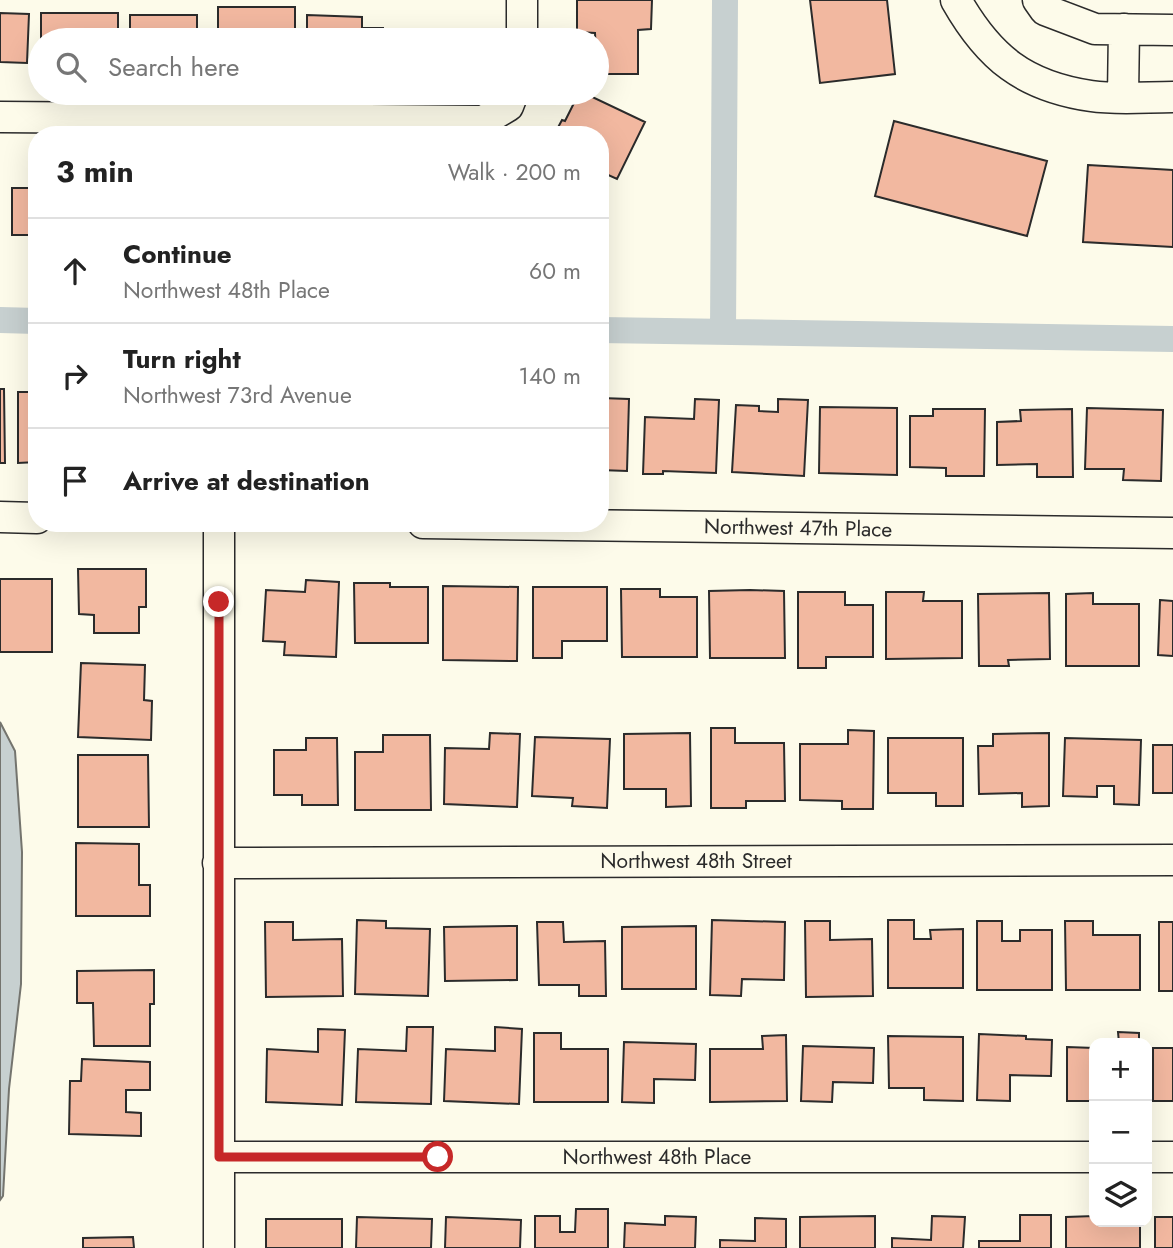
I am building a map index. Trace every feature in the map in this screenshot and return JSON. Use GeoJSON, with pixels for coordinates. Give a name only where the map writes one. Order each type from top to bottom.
{"type":"FeatureCollection","features":[{"type":"Feature","properties":{"kind":"street"},"geometry":{"type":"LineString","coordinates":[[522,0],[522,28]]}},
{"type":"Feature","properties":{"kind":"street"},"geometry":{"type":"LineString","coordinates":[[956,0],[971,26],[1001,60],[1036,82],[1092,96],[1173,97]]}},
{"type":"Feature","properties":{"kind":"street"},"geometry":{"type":"LineString","coordinates":[[1038,0],[1045,10],[1095,29],[1173,30]]}},
{"type":"Feature","properties":{"kind":"street"},"geometry":{"type":"LineString","coordinates":[[1123,96],[1124,29]]}},
{"type":"Feature","properties":{"kind":"street"},"geometry":{"type":"LineString","coordinates":[[0,117],[483,121],[503,105]]}},
{"type":"Feature","properties":{"kind":"street"},"geometry":{"type":"LineString","coordinates":[[0,517],[28,518]]}},
{"type":"Feature","properties":{"kind":"street","name":"Northwest 47th Place"},"geometry":{"type":"LineString","coordinates":[[609,525],[1173,533]]}},
{"type":"Feature","properties":{"kind":"street"},"geometry":{"type":"LineString","coordinates":[[219,532],[219,1248]]}},
{"type":"Feature","properties":{"kind":"street","name":"Northwest 48th Street"},"geometry":{"type":"LineString","coordinates":[[218,863],[1173,860]]}},
{"type":"Feature","properties":{"kind":"street","name":"Northwest 48th Place"},"geometry":{"type":"LineString","coordinates":[[219,1157],[1089,1157]]}},
{"type":"Feature","properties":{"kind":"street"},"geometry":{"type":"LineString","coordinates":[[1152,1157],[1173,1157]]}},
{"type":"Feature","properties":{"kind":"shaded area"},"geometry":{"type":"Polygon","coordinates":[[[0,722],[15,751],[22,852],[21,984],[9,1089],[3,1196],[0,1200],[0,722]]]}},
{"type":"Feature","properties":{"kind":"building"},"geometry":{"type":"Polygon","coordinates":[[[577,0],[652,0],[651,29],[638,30],[638,74],[609,74],[609,28],[577,28],[577,0]]]}},
{"type":"Feature","properties":{"kind":"building"},"geometry":{"type":"Polygon","coordinates":[[[810,0],[887,0],[895,74],[820,83],[810,0]]]}},
{"type":"Feature","properties":{"kind":"building"},"geometry":{"type":"Polygon","coordinates":[[[218,7],[295,7],[295,28],[218,28],[218,7]]]}},
{"type":"Feature","properties":{"kind":"building"},"geometry":{"type":"Polygon","coordinates":[[[0,13],[29,14],[27,63],[0,62],[0,13]]]}},
{"type":"Feature","properties":{"kind":"building"},"geometry":{"type":"Polygon","coordinates":[[[41,13],[118,13],[118,28],[41,28],[41,13]]]}},
{"type":"Feature","properties":{"kind":"building"},"geometry":{"type":"Polygon","coordinates":[[[130,15],[197,15],[197,28],[130,28],[130,15]]]}},
{"type":"Feature","properties":{"kind":"building"},"geometry":{"type":"Polygon","coordinates":[[[307,15],[362,17],[362,28],[307,28],[307,15]]]}},
{"type":"Feature","properties":{"kind":"building"},"geometry":{"type":"Polygon","coordinates":[[[573,105],[609,105],[645,122],[617,179],[609,175],[609,126],[559,126],[562,120],[565,121],[573,105]]]}},
{"type":"Feature","properties":{"kind":"building"},"geometry":{"type":"Polygon","coordinates":[[[894,121],[1047,161],[1027,236],[875,196],[894,121]]]}},
{"type":"Feature","properties":{"kind":"building"},"geometry":{"type":"Polygon","coordinates":[[[1088,165],[1173,170],[1173,247],[1083,242],[1088,165]]]}},
{"type":"Feature","properties":{"kind":"building"},"geometry":{"type":"Polygon","coordinates":[[[12,188],[28,188],[28,235],[12,235],[12,188]]]}},
{"type":"Feature","properties":{"kind":"building"},"geometry":{"type":"Polygon","coordinates":[[[0,389],[4,389],[5,463],[0,463],[0,389]]]}},
{"type":"Feature","properties":{"kind":"building"},"geometry":{"type":"Polygon","coordinates":[[[18,392],[28,392],[28,462],[18,463],[18,392]]]}},
{"type":"Feature","properties":{"kind":"building"},"geometry":{"type":"Polygon","coordinates":[[[609,398],[629,399],[627,471],[609,470],[609,398]]]}},
{"type":"Feature","properties":{"kind":"building"},"geometry":{"type":"Polygon","coordinates":[[[695,399],[719,400],[716,473],[663,471],[663,474],[643,474],[645,417],[694,419],[695,399]]]}},
{"type":"Feature","properties":{"kind":"building"},"geometry":{"type":"Polygon","coordinates":[[[778,399],[808,400],[804,476],[732,472],[736,405],[759,406],[759,411],[778,412],[778,399]]]}},
{"type":"Feature","properties":{"kind":"building"},"geometry":{"type":"Polygon","coordinates":[[[820,407],[897,408],[897,475],[819,473],[820,407]]]}},
{"type":"Feature","properties":{"kind":"building"},"geometry":{"type":"Polygon","coordinates":[[[1087,408],[1163,410],[1161,481],[1123,480],[1124,469],[1085,469],[1087,408]]]}},
{"type":"Feature","properties":{"kind":"building"},"geometry":{"type":"Polygon","coordinates":[[[933,409],[985,409],[984,476],[946,476],[946,468],[910,467],[910,416],[933,416],[933,409]]]}},
{"type":"Feature","properties":{"kind":"building"},"geometry":{"type":"Polygon","coordinates":[[[1072,409],[1073,477],[1037,477],[1037,464],[997,465],[997,422],[1021,421],[1020,410],[1072,409]]]}},
{"type":"Feature","properties":{"kind":"building"},"geometry":{"type":"Polygon","coordinates":[[[78,569],[146,569],[146,607],[139,607],[139,633],[94,633],[94,615],[79,614],[78,569]]]}},
{"type":"Feature","properties":{"kind":"building"},"geometry":{"type":"Polygon","coordinates":[[[0,579],[52,579],[52,652],[0,652],[0,579]]]}},
{"type":"Feature","properties":{"kind":"building"},"geometry":{"type":"Polygon","coordinates":[[[306,580],[339,582],[336,657],[284,655],[285,642],[263,641],[266,590],[305,592],[306,580]]]}},
{"type":"Feature","properties":{"kind":"building"},"geometry":{"type":"Polygon","coordinates":[[[354,583],[428,587],[428,643],[355,643],[354,583]]]}},
{"type":"Feature","properties":{"kind":"building"},"geometry":{"type":"Polygon","coordinates":[[[443,586],[518,587],[517,661],[443,660],[443,586]]]}},
{"type":"Feature","properties":{"kind":"building"},"geometry":{"type":"Polygon","coordinates":[[[533,587],[607,587],[607,641],[562,641],[562,658],[533,658],[533,587]]]}},
{"type":"Feature","properties":{"kind":"building"},"geometry":{"type":"Polygon","coordinates":[[[621,589],[660,589],[660,597],[697,597],[697,657],[622,657],[621,589]]]}},
{"type":"Feature","properties":{"kind":"building"},"geometry":{"type":"Polygon","coordinates":[[[709,591],[784,591],[785,658],[710,658],[709,591]]]}},
{"type":"Feature","properties":{"kind":"building"},"geometry":{"type":"Polygon","coordinates":[[[798,592],[845,592],[845,605],[873,605],[873,657],[826,657],[826,668],[798,668],[798,592]]]}},
{"type":"Feature","properties":{"kind":"building"},"geometry":{"type":"Polygon","coordinates":[[[886,592],[924,592],[923,601],[962,601],[962,658],[886,659],[886,592]]]}},
{"type":"Feature","properties":{"kind":"building"},"geometry":{"type":"Polygon","coordinates":[[[1049,593],[1050,659],[1008,660],[1009,666],[979,666],[978,594],[1049,593]]]}},
{"type":"Feature","properties":{"kind":"building"},"geometry":{"type":"Polygon","coordinates":[[[1093,593],[1093,604],[1139,604],[1139,666],[1066,666],[1066,594],[1093,593]]]}},
{"type":"Feature","properties":{"kind":"building"},"geometry":{"type":"Polygon","coordinates":[[[1160,600],[1173,601],[1173,656],[1158,655],[1160,600]]]}},
{"type":"Feature","properties":{"kind":"building"},"geometry":{"type":"Polygon","coordinates":[[[81,663],[145,665],[144,700],[152,701],[151,740],[78,737],[81,663]]]}},
{"type":"Feature","properties":{"kind":"building"},"geometry":{"type":"Polygon","coordinates":[[[711,728],[735,728],[735,743],[784,743],[785,801],[746,801],[746,808],[711,808],[711,728]]]}},
{"type":"Feature","properties":{"kind":"building"},"geometry":{"type":"Polygon","coordinates":[[[848,730],[874,731],[873,809],[842,809],[842,801],[800,800],[800,744],[848,744],[848,730]]]}},
{"type":"Feature","properties":{"kind":"building"},"geometry":{"type":"Polygon","coordinates":[[[490,733],[520,734],[517,807],[444,804],[445,748],[489,749],[490,733]]]}},
{"type":"Feature","properties":{"kind":"building"},"geometry":{"type":"Polygon","coordinates":[[[690,733],[691,806],[666,807],[666,789],[624,789],[624,734],[690,733]]]}},
{"type":"Feature","properties":{"kind":"building"},"geometry":{"type":"Polygon","coordinates":[[[1049,733],[1049,806],[1022,807],[1022,793],[979,794],[978,746],[993,746],[993,734],[1049,733]]]}},
{"type":"Feature","properties":{"kind":"building"},"geometry":{"type":"Polygon","coordinates":[[[383,735],[430,735],[431,810],[355,810],[355,752],[383,752],[383,735]]]}},
{"type":"Feature","properties":{"kind":"building"},"geometry":{"type":"Polygon","coordinates":[[[535,737],[610,739],[607,808],[572,806],[573,798],[532,796],[535,737]]]}},
{"type":"Feature","properties":{"kind":"building"},"geometry":{"type":"Polygon","coordinates":[[[306,738],[337,738],[338,805],[302,805],[302,795],[274,795],[274,750],[306,750],[306,738]]]}},
{"type":"Feature","properties":{"kind":"building"},"geometry":{"type":"Polygon","coordinates":[[[888,738],[963,738],[963,806],[936,806],[936,793],[888,793],[888,738]]]}},
{"type":"Feature","properties":{"kind":"building"},"geometry":{"type":"Polygon","coordinates":[[[1065,738],[1141,740],[1139,805],[1114,804],[1114,786],[1097,786],[1097,797],[1063,796],[1065,738]]]}},
{"type":"Feature","properties":{"kind":"building"},"geometry":{"type":"Polygon","coordinates":[[[1153,745],[1173,745],[1173,793],[1153,793],[1153,745]]]}},
{"type":"Feature","properties":{"kind":"building"},"geometry":{"type":"Polygon","coordinates":[[[78,755],[148,755],[149,827],[78,827],[78,755]]]}},
{"type":"Feature","properties":{"kind":"building"},"geometry":{"type":"Polygon","coordinates":[[[76,843],[139,844],[139,885],[150,885],[150,916],[76,916],[76,843]]]}},
{"type":"Feature","properties":{"kind":"building"},"geometry":{"type":"Polygon","coordinates":[[[357,920],[386,921],[386,928],[430,929],[428,996],[355,994],[357,920]]]}},
{"type":"Feature","properties":{"kind":"building"},"geometry":{"type":"Polygon","coordinates":[[[712,920],[785,922],[784,980],[742,979],[741,996],[710,995],[712,920]]]}},
{"type":"Feature","properties":{"kind":"building"},"geometry":{"type":"Polygon","coordinates":[[[888,920],[914,920],[914,939],[931,939],[930,930],[963,929],[963,988],[888,988],[888,920]]]}},
{"type":"Feature","properties":{"kind":"building"},"geometry":{"type":"Polygon","coordinates":[[[805,921],[830,921],[830,940],[872,939],[873,996],[806,997],[805,921]]]}},
{"type":"Feature","properties":{"kind":"building"},"geometry":{"type":"Polygon","coordinates":[[[977,921],[1002,921],[1002,941],[1020,941],[1020,930],[1052,930],[1052,990],[977,990],[977,921]]]}},
{"type":"Feature","properties":{"kind":"building"},"geometry":{"type":"Polygon","coordinates":[[[1065,921],[1093,921],[1093,935],[1140,935],[1140,990],[1066,990],[1065,921]]]}},
{"type":"Feature","properties":{"kind":"building"},"geometry":{"type":"Polygon","coordinates":[[[265,922],[293,922],[293,940],[342,939],[343,996],[266,997],[265,922]]]}},
{"type":"Feature","properties":{"kind":"building"},"geometry":{"type":"Polygon","coordinates":[[[537,922],[563,922],[564,942],[605,941],[606,996],[579,996],[579,985],[539,985],[537,922]]]}},
{"type":"Feature","properties":{"kind":"building"},"geometry":{"type":"Polygon","coordinates":[[[1159,922],[1173,922],[1173,991],[1159,991],[1159,922]]]}},
{"type":"Feature","properties":{"kind":"building"},"geometry":{"type":"Polygon","coordinates":[[[517,926],[517,980],[445,981],[444,927],[517,926]]]}},
{"type":"Feature","properties":{"kind":"building"},"geometry":{"type":"Polygon","coordinates":[[[696,926],[696,989],[622,989],[622,927],[696,926]]]}},
{"type":"Feature","properties":{"kind":"building"},"geometry":{"type":"Polygon","coordinates":[[[154,970],[154,1004],[150,1004],[150,1046],[94,1046],[93,1003],[77,1003],[77,971],[154,970]]]}},
{"type":"Feature","properties":{"kind":"building"},"geometry":{"type":"Polygon","coordinates":[[[407,1027],[433,1027],[431,1104],[356,1102],[358,1049],[406,1051],[407,1027]]]}},
{"type":"Feature","properties":{"kind":"building"},"geometry":{"type":"Polygon","coordinates":[[[495,1027],[522,1029],[519,1104],[444,1101],[446,1049],[495,1051],[495,1027]]]}},
{"type":"Feature","properties":{"kind":"building"},"geometry":{"type":"Polygon","coordinates":[[[318,1029],[345,1030],[342,1105],[266,1102],[267,1049],[318,1052],[318,1029]]]}},
{"type":"Feature","properties":{"kind":"building"},"geometry":{"type":"Polygon","coordinates":[[[1118,1032],[1139,1033],[1139,1038],[1119,1038],[1118,1032]]]}},
{"type":"Feature","properties":{"kind":"building"},"geometry":{"type":"Polygon","coordinates":[[[534,1033],[561,1033],[561,1049],[608,1049],[608,1102],[534,1102],[534,1033]]]}},
{"type":"Feature","properties":{"kind":"building"},"geometry":{"type":"Polygon","coordinates":[[[979,1034],[1052,1040],[1051,1076],[1010,1075],[1010,1101],[977,1100],[979,1034]]]}},
{"type":"Feature","properties":{"kind":"building"},"geometry":{"type":"Polygon","coordinates":[[[786,1035],[787,1101],[710,1102],[710,1049],[763,1049],[762,1036],[786,1035]]]}},
{"type":"Feature","properties":{"kind":"building"},"geometry":{"type":"Polygon","coordinates":[[[888,1036],[963,1037],[963,1101],[924,1100],[924,1088],[889,1088],[888,1036]]]}},
{"type":"Feature","properties":{"kind":"building"},"geometry":{"type":"Polygon","coordinates":[[[624,1042],[696,1044],[695,1080],[654,1079],[654,1103],[622,1102],[624,1042]]]}},
{"type":"Feature","properties":{"kind":"building"},"geometry":{"type":"Polygon","coordinates":[[[803,1046],[874,1048],[873,1083],[833,1082],[832,1102],[801,1101],[803,1046]]]}},
{"type":"Feature","properties":{"kind":"building"},"geometry":{"type":"Polygon","coordinates":[[[1067,1047],[1089,1048],[1089,1101],[1067,1101],[1067,1047]]]}},
{"type":"Feature","properties":{"kind":"building"},"geometry":{"type":"Polygon","coordinates":[[[1153,1048],[1173,1048],[1173,1101],[1153,1101],[1153,1048]]]}},
{"type":"Feature","properties":{"kind":"building"},"geometry":{"type":"Polygon","coordinates":[[[82,1059],[150,1062],[150,1090],[126,1090],[126,1112],[141,1113],[141,1136],[69,1134],[70,1081],[81,1081],[82,1059]]]}},
{"type":"Feature","properties":{"kind":"building"},"geometry":{"type":"Polygon","coordinates":[[[576,1209],[608,1209],[608,1248],[535,1248],[535,1216],[560,1216],[560,1232],[575,1232],[576,1209]]]}},
{"type":"Feature","properties":{"kind":"building"},"geometry":{"type":"Polygon","coordinates":[[[1020,1215],[1051,1215],[1051,1248],[979,1248],[979,1241],[1020,1241],[1020,1215]]]}},
{"type":"Feature","properties":{"kind":"building"},"geometry":{"type":"Polygon","coordinates":[[[665,1216],[696,1217],[695,1248],[624,1248],[625,1223],[665,1225],[665,1216]]]}},
{"type":"Feature","properties":{"kind":"building"},"geometry":{"type":"Polygon","coordinates":[[[875,1216],[875,1248],[800,1248],[800,1217],[875,1216]]]}},
{"type":"Feature","properties":{"kind":"building"},"geometry":{"type":"Polygon","coordinates":[[[932,1216],[965,1217],[963,1248],[892,1248],[892,1238],[931,1240],[932,1216]]]}},
{"type":"Feature","properties":{"kind":"building"},"geometry":{"type":"Polygon","coordinates":[[[1089,1216],[1089,1227],[1140,1227],[1140,1248],[1066,1248],[1066,1217],[1089,1216]]]}},
{"type":"Feature","properties":{"kind":"building"},"geometry":{"type":"Polygon","coordinates":[[[357,1217],[432,1219],[431,1248],[356,1248],[357,1217]]]}},
{"type":"Feature","properties":{"kind":"building"},"geometry":{"type":"Polygon","coordinates":[[[446,1217],[521,1220],[520,1248],[445,1248],[446,1217]]]}},
{"type":"Feature","properties":{"kind":"building"},"geometry":{"type":"Polygon","coordinates":[[[1155,1217],[1173,1217],[1173,1248],[1155,1248],[1155,1217]]]}},
{"type":"Feature","properties":{"kind":"building"},"geometry":{"type":"Polygon","coordinates":[[[755,1218],[786,1219],[786,1248],[720,1248],[720,1240],[755,1241],[755,1218]]]}},
{"type":"Feature","properties":{"kind":"building"},"geometry":{"type":"Polygon","coordinates":[[[266,1219],[342,1219],[342,1248],[266,1248],[266,1219]]]}},
{"type":"Feature","properties":{"kind":"building"},"geometry":{"type":"Polygon","coordinates":[[[133,1237],[134,1248],[83,1248],[83,1238],[133,1237]]]}},
{"type":"Feature","properties":{"kind":"waterway"},"geometry":{"type":"LineString","coordinates":[[723,331],[725,0]]}},
{"type":"Feature","properties":{"kind":"waterway"},"geometry":{"type":"LineString","coordinates":[[0,320],[28,321]]}},
{"type":"Feature","properties":{"kind":"waterway"},"geometry":{"type":"LineString","coordinates":[[609,330],[1173,339]]}},
{"type":"Feature","properties":{"kind":"route"},"geometry":{"type":"LineString","coordinates":[[219,602],[219,1157],[438,1157]]}}]}
